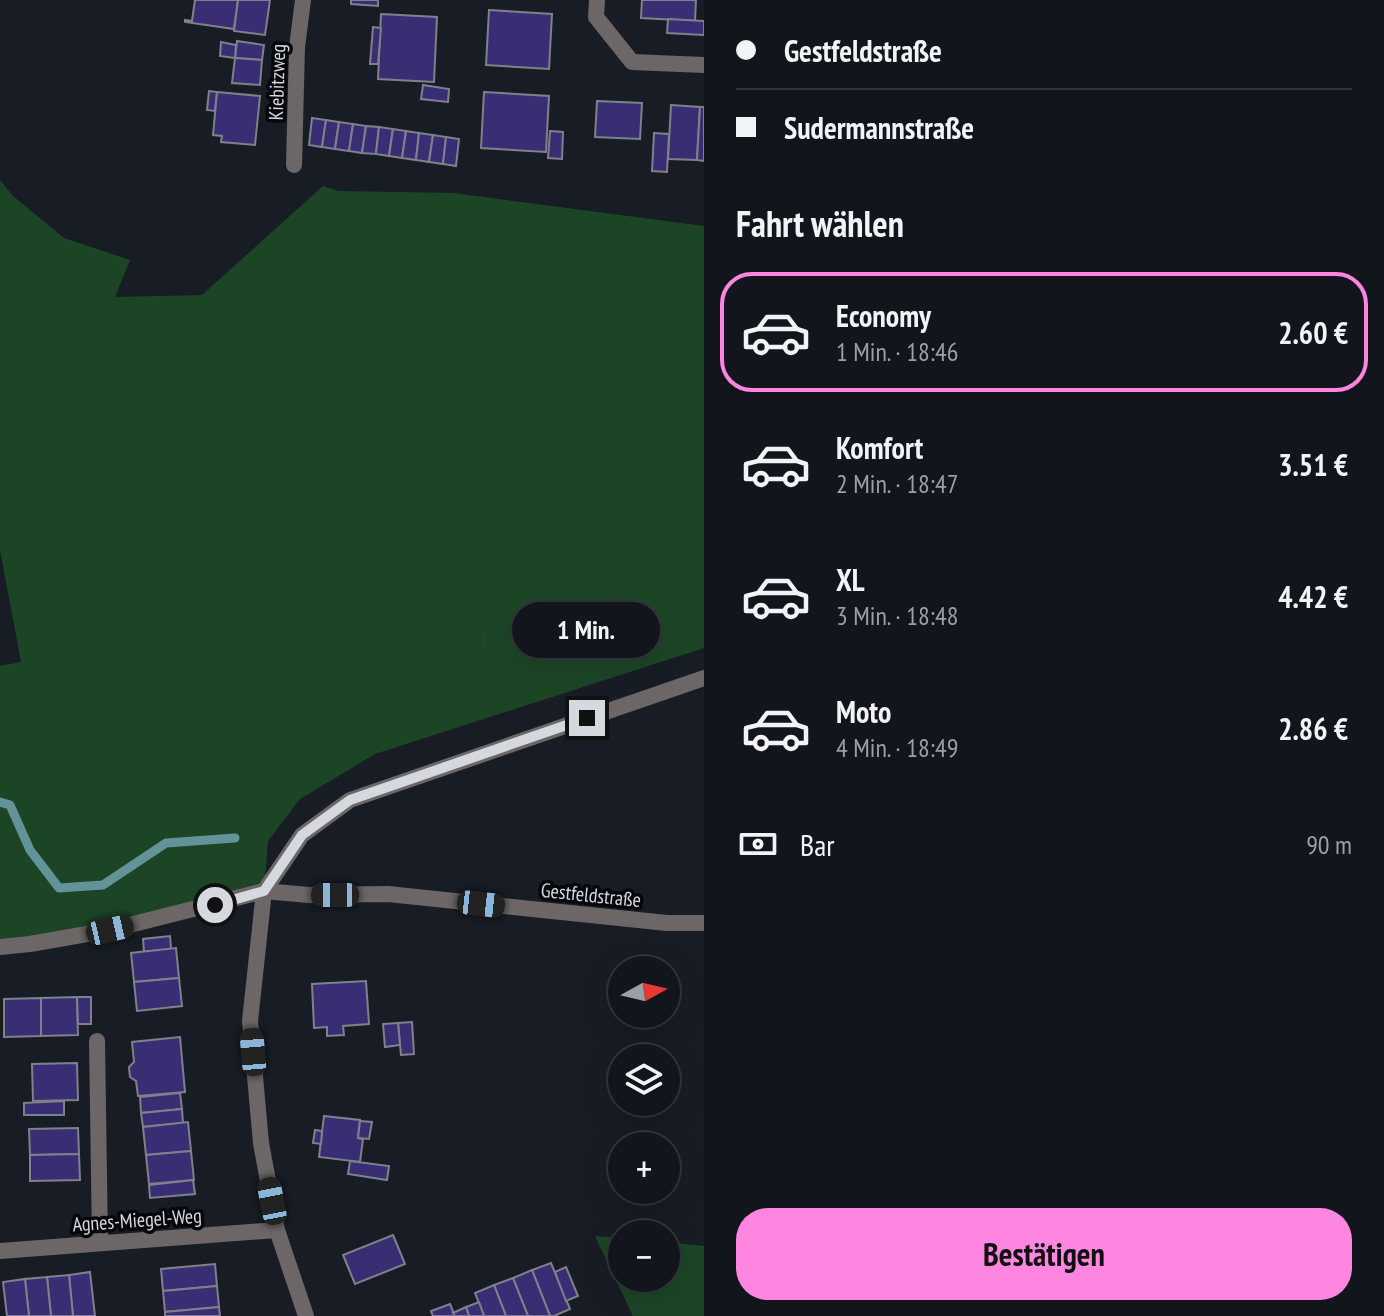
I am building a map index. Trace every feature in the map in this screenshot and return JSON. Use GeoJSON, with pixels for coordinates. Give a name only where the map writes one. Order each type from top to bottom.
{"type":"FeatureCollection","features":[{"type":"Feature","properties":{"kind":"street","name":"Kiebitzweg"},"geometry":{"type":"LineString","coordinates":[[294,165],[297,47],[303,0]]}},
{"type":"Feature","properties":{"kind":"street"},"geometry":{"type":"LineString","coordinates":[[597,0],[596,17],[632,62],[704,65]]}},
{"type":"Feature","properties":{"kind":"street"},"geometry":{"type":"LineString","coordinates":[[306,1316],[277,1230],[261,1143],[250,1021],[264,891],[302,835],[350,800],[704,678]]}},
{"type":"Feature","properties":{"kind":"street","name":"Gestfeldstraße"},"geometry":{"type":"LineString","coordinates":[[0,947],[110,930],[264,891],[309,895],[388,894],[667,923],[704,923]]}},
{"type":"Feature","properties":{"kind":"street"},"geometry":{"type":"LineString","coordinates":[[97,1041],[100,1243]]}},
{"type":"Feature","properties":{"kind":"street","name":"Agnes-Miegel-Weg"},"geometry":{"type":"LineString","coordinates":[[0,1251],[277,1230]]}},
{"type":"Feature","properties":{"kind":"green space"},"geometry":{"type":"Polygon","coordinates":[[[0,180],[13,196],[64,238],[130,260],[115,297],[202,295],[323,186],[338,191],[453,193],[704,226],[704,648],[375,754],[300,799],[268,841],[264,891],[0,947],[0,666],[21,662],[0,550],[0,180]]]}},
{"type":"Feature","properties":{"kind":"green space"},"geometry":{"type":"Polygon","coordinates":[[[595,1236],[608,1237],[608,1263],[595,1236]]]}},
{"type":"Feature","properties":{"kind":"green space"},"geometry":{"type":"Polygon","coordinates":[[[680,1243],[704,1246],[704,1316],[633,1316],[622,1292],[680,1292],[680,1243]]]}},
{"type":"Feature","properties":{"kind":"building"},"geometry":{"type":"Polygon","coordinates":[[[195,0],[238,0],[234,29],[185,22],[192,21],[195,0]]]}},
{"type":"Feature","properties":{"kind":"building"},"geometry":{"type":"Polygon","coordinates":[[[238,0],[270,0],[265,35],[234,31],[238,0]]]}},
{"type":"Feature","properties":{"kind":"building"},"geometry":{"type":"Polygon","coordinates":[[[351,0],[378,0],[378,6],[351,4],[351,0]]]}},
{"type":"Feature","properties":{"kind":"building"},"geometry":{"type":"Polygon","coordinates":[[[642,0],[696,0],[695,21],[641,18],[642,0]]]}},
{"type":"Feature","properties":{"kind":"building"},"geometry":{"type":"Polygon","coordinates":[[[489,10],[552,14],[549,69],[486,65],[489,10]]]}},
{"type":"Feature","properties":{"kind":"building"},"geometry":{"type":"Polygon","coordinates":[[[381,14],[437,17],[434,82],[378,79],[381,14]]]}},
{"type":"Feature","properties":{"kind":"building"},"geometry":{"type":"Polygon","coordinates":[[[668,19],[704,21],[704,35],[667,33],[668,19]]]}},
{"type":"Feature","properties":{"kind":"building"},"geometry":{"type":"Polygon","coordinates":[[[373,27],[381,28],[378,64],[370,64],[373,27]]]}},
{"type":"Feature","properties":{"kind":"building"},"geometry":{"type":"Polygon","coordinates":[[[237,41],[264,45],[262,60],[235,58],[237,41]]]}},
{"type":"Feature","properties":{"kind":"building"},"geometry":{"type":"Polygon","coordinates":[[[221,42],[236,45],[235,58],[220,56],[221,42]]]}},
{"type":"Feature","properties":{"kind":"building"},"geometry":{"type":"Polygon","coordinates":[[[235,58],[262,60],[260,85],[232,83],[235,58]]]}},
{"type":"Feature","properties":{"kind":"building"},"geometry":{"type":"Polygon","coordinates":[[[423,85],[449,89],[448,102],[421,99],[423,85]]]}},
{"type":"Feature","properties":{"kind":"building"},"geometry":{"type":"Polygon","coordinates":[[[209,91],[217,92],[215,111],[207,110],[209,91]]]}},
{"type":"Feature","properties":{"kind":"building"},"geometry":{"type":"Polygon","coordinates":[[[217,92],[260,96],[255,145],[221,142],[222,136],[213,135],[217,92]]]}},
{"type":"Feature","properties":{"kind":"building"},"geometry":{"type":"Polygon","coordinates":[[[484,92],[549,96],[546,152],[481,148],[484,92]]]}},
{"type":"Feature","properties":{"kind":"building"},"geometry":{"type":"Polygon","coordinates":[[[597,101],[642,103],[640,139],[595,137],[597,101]]]}},
{"type":"Feature","properties":{"kind":"building"},"geometry":{"type":"Polygon","coordinates":[[[671,105],[700,107],[697,160],[668,159],[671,105]]]}},
{"type":"Feature","properties":{"kind":"building"},"geometry":{"type":"Polygon","coordinates":[[[700,107],[704,107],[704,161],[697,160],[700,107]]]}},
{"type":"Feature","properties":{"kind":"building"},"geometry":{"type":"Polygon","coordinates":[[[312,118],[326,120],[322,147],[309,145],[312,118]]]}},
{"type":"Feature","properties":{"kind":"building"},"geometry":{"type":"Polygon","coordinates":[[[326,120],[339,122],[335,149],[322,147],[326,120]]]}},
{"type":"Feature","properties":{"kind":"building"},"geometry":{"type":"Polygon","coordinates":[[[339,122],[353,124],[349,151],[335,149],[339,122]]]}},
{"type":"Feature","properties":{"kind":"building"},"geometry":{"type":"Polygon","coordinates":[[[353,124],[366,126],[362,153],[349,151],[353,124]]]}},
{"type":"Feature","properties":{"kind":"building"},"geometry":{"type":"Polygon","coordinates":[[[366,126],[379,127],[376,154],[362,153],[366,126]]]}},
{"type":"Feature","properties":{"kind":"building"},"geometry":{"type":"Polygon","coordinates":[[[379,127],[393,129],[389,156],[376,154],[379,127]]]}},
{"type":"Feature","properties":{"kind":"building"},"geometry":{"type":"Polygon","coordinates":[[[393,129],[406,131],[402,158],[389,156],[393,129]]]}},
{"type":"Feature","properties":{"kind":"building"},"geometry":{"type":"Polygon","coordinates":[[[406,131],[419,133],[416,160],[402,158],[406,131]]]}},
{"type":"Feature","properties":{"kind":"building"},"geometry":{"type":"Polygon","coordinates":[[[550,131],[563,132],[562,159],[548,158],[550,131]]]}},
{"type":"Feature","properties":{"kind":"building"},"geometry":{"type":"Polygon","coordinates":[[[419,133],[433,135],[429,162],[416,160],[419,133]]]}},
{"type":"Feature","properties":{"kind":"building"},"geometry":{"type":"Polygon","coordinates":[[[654,133],[669,134],[667,172],[652,171],[654,133]]]}},
{"type":"Feature","properties":{"kind":"building"},"geometry":{"type":"Polygon","coordinates":[[[433,135],[446,137],[443,164],[429,162],[433,135]]]}},
{"type":"Feature","properties":{"kind":"building"},"geometry":{"type":"Polygon","coordinates":[[[446,137],[459,139],[456,166],[443,164],[446,137]]]}},
{"type":"Feature","properties":{"kind":"building"},"geometry":{"type":"Polygon","coordinates":[[[170,936],[171,949],[144,952],[143,939],[170,936]]]}},
{"type":"Feature","properties":{"kind":"building"},"geometry":{"type":"Polygon","coordinates":[[[176,948],[179,978],[134,982],[131,953],[176,948]]]}},
{"type":"Feature","properties":{"kind":"building"},"geometry":{"type":"Polygon","coordinates":[[[179,978],[182,1006],[137,1011],[134,982],[179,978]]]}},
{"type":"Feature","properties":{"kind":"building"},"geometry":{"type":"Polygon","coordinates":[[[366,981],[369,1024],[343,1026],[344,1035],[327,1036],[327,1027],[314,1028],[312,984],[366,981]]]}},
{"type":"Feature","properties":{"kind":"building"},"geometry":{"type":"Polygon","coordinates":[[[77,997],[78,1035],[41,1036],[41,998],[77,997]]]}},
{"type":"Feature","properties":{"kind":"building"},"geometry":{"type":"Polygon","coordinates":[[[77,997],[91,997],[91,1024],[78,1024],[77,997]]]}},
{"type":"Feature","properties":{"kind":"building"},"geometry":{"type":"Polygon","coordinates":[[[41,998],[41,1036],[4,1037],[4,999],[41,998]]]}},
{"type":"Feature","properties":{"kind":"building"},"geometry":{"type":"Polygon","coordinates":[[[412,1022],[414,1054],[401,1055],[398,1023],[412,1022]]]}},
{"type":"Feature","properties":{"kind":"building"},"geometry":{"type":"Polygon","coordinates":[[[398,1023],[400,1045],[385,1047],[383,1024],[398,1023]]]}},
{"type":"Feature","properties":{"kind":"building"},"geometry":{"type":"Polygon","coordinates":[[[180,1037],[185,1092],[138,1096],[136,1081],[130,1077],[129,1067],[134,1062],[132,1042],[180,1037]]]}},
{"type":"Feature","properties":{"kind":"building"},"geometry":{"type":"Polygon","coordinates":[[[77,1063],[78,1100],[33,1101],[32,1064],[77,1063]]]}},
{"type":"Feature","properties":{"kind":"building"},"geometry":{"type":"Polygon","coordinates":[[[180,1093],[182,1109],[141,1113],[140,1097],[180,1093]]]}},
{"type":"Feature","properties":{"kind":"building"},"geometry":{"type":"Polygon","coordinates":[[[64,1101],[64,1115],[24,1115],[24,1103],[64,1101]]]}},
{"type":"Feature","properties":{"kind":"building"},"geometry":{"type":"Polygon","coordinates":[[[182,1109],[183,1123],[143,1127],[141,1113],[182,1109]]]}},
{"type":"Feature","properties":{"kind":"building"},"geometry":{"type":"Polygon","coordinates":[[[324,1116],[360,1120],[358,1138],[363,1139],[360,1162],[319,1157],[324,1116]]]}},
{"type":"Feature","properties":{"kind":"building"},"geometry":{"type":"Polygon","coordinates":[[[360,1121],[372,1122],[369,1139],[358,1138],[360,1121]]]}},
{"type":"Feature","properties":{"kind":"building"},"geometry":{"type":"Polygon","coordinates":[[[188,1122],[191,1151],[146,1155],[143,1127],[188,1122]]]}},
{"type":"Feature","properties":{"kind":"building"},"geometry":{"type":"Polygon","coordinates":[[[78,1128],[79,1154],[30,1155],[29,1129],[78,1128]]]}},
{"type":"Feature","properties":{"kind":"building"},"geometry":{"type":"Polygon","coordinates":[[[315,1130],[322,1131],[321,1144],[313,1143],[315,1130]]]}},
{"type":"Feature","properties":{"kind":"building"},"geometry":{"type":"Polygon","coordinates":[[[191,1151],[194,1180],[149,1184],[146,1155],[191,1151]]]}},
{"type":"Feature","properties":{"kind":"building"},"geometry":{"type":"Polygon","coordinates":[[[79,1154],[80,1180],[30,1181],[30,1155],[79,1154]]]}},
{"type":"Feature","properties":{"kind":"building"},"geometry":{"type":"Polygon","coordinates":[[[350,1161],[389,1166],[387,1180],[348,1174],[350,1161]]]}},
{"type":"Feature","properties":{"kind":"building"},"geometry":{"type":"Polygon","coordinates":[[[193,1180],[195,1194],[150,1198],[149,1185],[193,1180]]]}},
{"type":"Feature","properties":{"kind":"building"},"geometry":{"type":"Polygon","coordinates":[[[393,1235],[405,1264],[355,1284],[343,1255],[393,1235]]]}},
{"type":"Feature","properties":{"kind":"building"},"geometry":{"type":"Polygon","coordinates":[[[551,1263],[570,1309],[554,1316],[550,1316],[532,1270],[551,1263]]]}},
{"type":"Feature","properties":{"kind":"building"},"geometry":{"type":"Polygon","coordinates":[[[215,1264],[217,1286],[163,1291],[161,1269],[215,1264]]]}},
{"type":"Feature","properties":{"kind":"building"},"geometry":{"type":"Polygon","coordinates":[[[566,1267],[578,1296],[566,1301],[555,1272],[566,1267]]]}},
{"type":"Feature","properties":{"kind":"building"},"geometry":{"type":"Polygon","coordinates":[[[532,1270],[550,1316],[528,1316],[513,1278],[532,1270]]]}},
{"type":"Feature","properties":{"kind":"building"},"geometry":{"type":"Polygon","coordinates":[[[90,1272],[95,1316],[73,1316],[69,1275],[90,1272]]]}},
{"type":"Feature","properties":{"kind":"building"},"geometry":{"type":"Polygon","coordinates":[[[69,1275],[73,1316],[51,1316],[47,1277],[69,1275]]]}},
{"type":"Feature","properties":{"kind":"building"},"geometry":{"type":"Polygon","coordinates":[[[47,1277],[51,1316],[29,1316],[25,1279],[47,1277]]]}},
{"type":"Feature","properties":{"kind":"building"},"geometry":{"type":"Polygon","coordinates":[[[513,1278],[528,1316],[506,1316],[494,1285],[513,1278]]]}},
{"type":"Feature","properties":{"kind":"building"},"geometry":{"type":"Polygon","coordinates":[[[25,1279],[29,1316],[7,1316],[3,1282],[25,1279]]]}},
{"type":"Feature","properties":{"kind":"building"},"geometry":{"type":"Polygon","coordinates":[[[494,1285],[506,1316],[484,1316],[475,1293],[494,1285]]]}},
{"type":"Feature","properties":{"kind":"building"},"geometry":{"type":"Polygon","coordinates":[[[217,1286],[219,1307],[165,1312],[163,1291],[217,1286]]]}},
{"type":"Feature","properties":{"kind":"building"},"geometry":{"type":"Polygon","coordinates":[[[479,1302],[484,1316],[469,1316],[466,1307],[479,1302]]]}},
{"type":"Feature","properties":{"kind":"building"},"geometry":{"type":"Polygon","coordinates":[[[450,1304],[455,1316],[433,1316],[431,1311],[450,1304]]]}},
{"type":"Feature","properties":{"kind":"building"},"geometry":{"type":"Polygon","coordinates":[[[219,1307],[220,1316],[165,1316],[165,1312],[219,1307]]]}},
{"type":"Feature","properties":{"kind":"building"},"geometry":{"type":"Polygon","coordinates":[[[466,1307],[469,1316],[455,1316],[453,1313],[466,1307]]]}},
{"type":"Feature","properties":{"kind":"waterway"},"geometry":{"type":"LineString","coordinates":[[0,802],[10,805],[30,850],[59,888],[103,885],[166,843],[235,838]]}},
{"type":"Feature","properties":{"kind":"route"},"geometry":{"type":"LineString","coordinates":[[215,905],[264,891],[302,835],[350,800],[587,718]]}}]}
